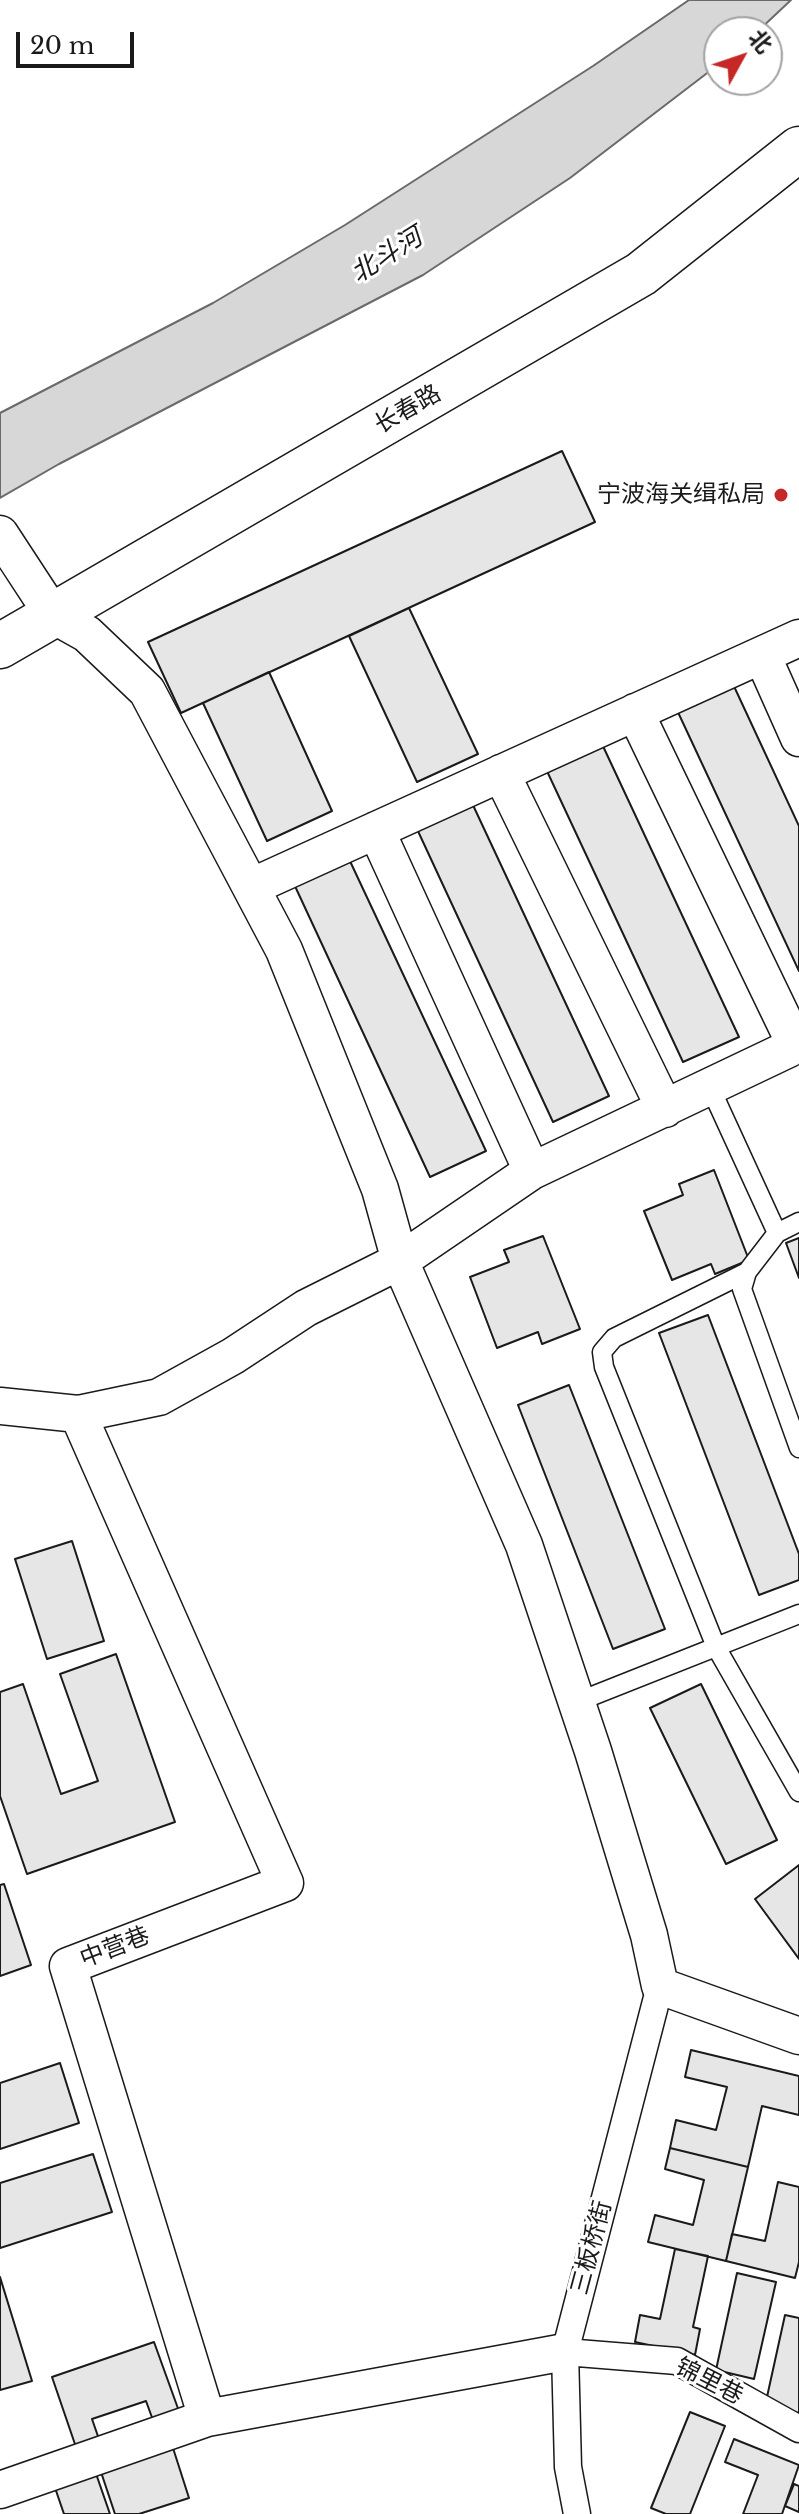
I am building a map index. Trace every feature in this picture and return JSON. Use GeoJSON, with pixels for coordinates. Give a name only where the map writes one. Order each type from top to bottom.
{"type":"FeatureCollection","features":[{"type":"Feature","properties":{"kind":"main road","name":"长春路"},"geometry":{"type":"LineString","coordinates":[[0,646],[641,274],[799,149]]}},
{"type":"Feature","properties":{"kind":"street"},"geometry":{"type":"LineString","coordinates":[[5,542],[53,615],[87,634],[147,691],[284,950],[375,1175],[400,1261],[524,1545],[577,1702],[649,1935],[660,1986],[799,2036]]}},
{"type":"Feature","properties":{"kind":"street"},"geometry":{"type":"LineString","coordinates":[[251,887],[799,638]]}},
{"type":"Feature","properties":{"kind":"street"},"geometry":{"type":"LineString","coordinates":[[762,655],[799,738]]}},
{"type":"Feature","properties":{"kind":"street"},"geometry":{"type":"LineString","coordinates":[[0,1406],[78,1414],[159,1397],[233,1356],[306,1308],[400,1261],[532,1171],[797,1045],[635,712]]}},
{"type":"Feature","properties":{"kind":"street"},"geometry":{"type":"LineString","coordinates":[[501,773],[665,1109]]}},
{"type":"Feature","properties":{"kind":"street"},"geometry":{"type":"LineString","coordinates":[[376,830],[532,1171]]}},
{"type":"Feature","properties":{"kind":"street","name":"中营巷"},"geometry":{"type":"LineString","coordinates":[[78,1414],[285,1883],[68,1966],[207,2418]]}},
{"type":"Feature","properties":{"kind":"street","name":"三板桥街"},"geometry":{"type":"LineString","coordinates":[[577,2514],[568,2467],[565,2352],[660,1986]]}},
{"type":"Feature","properties":{"kind":"street"},"geometry":{"type":"LineString","coordinates":[[0,2490],[207,2418],[565,2352]]}},
{"type":"Feature","properties":{"kind":"street","name":"锦里巷"},"geometry":{"type":"LineString","coordinates":[[565,2352],[677,2361],[799,2429]]}},
{"type":"Feature","properties":{"kind":"lane"},"geometry":{"type":"LineString","coordinates":[[710,1087],[777,1233]]}},
{"type":"Feature","properties":{"kind":"lane"},"geometry":{"type":"LineString","coordinates":[[799,1222],[777,1233],[747,1272],[742,1289],[799,1448]]}},
{"type":"Feature","properties":{"kind":"lane"},"geometry":{"type":"LineString","coordinates":[[747,1272],[614,1338],[602,1352],[604,1367],[716,1647],[799,1792]]}},
{"type":"Feature","properties":{"kind":"lane"},"geometry":{"type":"LineString","coordinates":[[577,1702],[799,1614]]}},
{"type":"Feature","properties":{"kind":"water","name":"北斗河"},"geometry":{"type":"Polygon","coordinates":[[[689,0],[791,0],[774,16],[703,16],[703,76],[570,178],[423,275],[59,464],[0,498],[0,413],[213,303],[345,225],[593,66],[689,0]]]}},
{"type":"Feature","properties":{"kind":"building"},"geometry":{"type":"Polygon","coordinates":[[[562,451],[595,522],[181,713],[148,642],[562,451]]]}},
{"type":"Feature","properties":{"kind":"building"},"geometry":{"type":"Polygon","coordinates":[[[409,608],[478,754],[417,782],[349,636],[409,608]]]}},
{"type":"Feature","properties":{"kind":"building"},"geometry":{"type":"Polygon","coordinates":[[[269,672],[332,811],[267,841],[203,703],[269,672]]]}},
{"type":"Feature","properties":{"kind":"building"},"geometry":{"type":"Polygon","coordinates":[[[732,682],[799,826],[799,971],[676,708],[732,682]]]}},
{"type":"Feature","properties":{"kind":"building"},"geometry":{"type":"Polygon","coordinates":[[[602,744],[739,1037],[683,1062],[546,769],[602,744]]]}},
{"type":"Feature","properties":{"kind":"building"},"geometry":{"type":"Polygon","coordinates":[[[472,803],[609,1096],[553,1122],[417,829],[472,803]]]}},
{"type":"Feature","properties":{"kind":"building"},"geometry":{"type":"Polygon","coordinates":[[[349,859],[486,1151],[430,1177],[294,884],[349,859]]]}},
{"type":"Feature","properties":{"kind":"building"},"geometry":{"type":"Polygon","coordinates":[[[714,1170],[749,1260],[715,1274],[711,1264],[672,1280],[644,1211],[683,1195],[679,1184],[714,1170]]]}},
{"type":"Feature","properties":{"kind":"building"},"geometry":{"type":"Polygon","coordinates":[[[543,1236],[580,1329],[542,1344],[538,1332],[497,1348],[470,1277],[509,1262],[504,1250],[543,1236]]]}},
{"type":"Feature","properties":{"kind":"building"},"geometry":{"type":"Polygon","coordinates":[[[799,1238],[799,1278],[786,1243],[799,1238]]]}},
{"type":"Feature","properties":{"kind":"building"},"geometry":{"type":"Polygon","coordinates":[[[708,1315],[799,1554],[799,1580],[759,1595],[659,1333],[708,1315]]]}},
{"type":"Feature","properties":{"kind":"building"},"geometry":{"type":"Polygon","coordinates":[[[569,1385],[665,1629],[613,1649],[518,1405],[569,1385]]]}},
{"type":"Feature","properties":{"kind":"building"},"geometry":{"type":"Polygon","coordinates":[[[72,1541],[104,1641],[47,1659],[15,1559],[72,1541]]]}},
{"type":"Feature","properties":{"kind":"building"},"geometry":{"type":"Polygon","coordinates":[[[116,1654],[175,1822],[27,1874],[0,1796],[0,1692],[23,1684],[61,1794],[98,1781],[60,1674],[116,1654]]]}},
{"type":"Feature","properties":{"kind":"building"},"geometry":{"type":"Polygon","coordinates":[[[701,1684],[777,1840],[726,1864],[650,1708],[701,1684]]]}},
{"type":"Feature","properties":{"kind":"building"},"geometry":{"type":"Polygon","coordinates":[[[799,1865],[799,1959],[755,1899],[799,1865]]]}},
{"type":"Feature","properties":{"kind":"building"},"geometry":{"type":"Polygon","coordinates":[[[4,1884],[31,1965],[0,1976],[0,1885],[4,1884]]]}},
{"type":"Feature","properties":{"kind":"building"},"geometry":{"type":"Polygon","coordinates":[[[691,2050],[799,2076],[799,2115],[762,2106],[748,2167],[670,2148],[676,2120],[716,2130],[727,2087],[685,2077],[691,2050]]]}},
{"type":"Feature","properties":{"kind":"building"},"geometry":{"type":"Polygon","coordinates":[[[60,2063],[79,2123],[0,2149],[0,2083],[60,2063]]]}},
{"type":"Feature","properties":{"kind":"building"},"geometry":{"type":"Polygon","coordinates":[[[670,2148],[748,2167],[726,2261],[648,2242],[655,2215],[693,2225],[704,2180],[665,2169],[670,2148]]]}},
{"type":"Feature","properties":{"kind":"building"},"geometry":{"type":"Polygon","coordinates":[[[93,2154],[112,2212],[0,2248],[0,2183],[93,2154]]]}},
{"type":"Feature","properties":{"kind":"building"},"geometry":{"type":"Polygon","coordinates":[[[778,2182],[799,2187],[799,2262],[795,2278],[726,2261],[732,2234],[765,2241],[778,2182]]]}},
{"type":"Feature","properties":{"kind":"building"},"geometry":{"type":"Polygon","coordinates":[[[675,2249],[708,2256],[693,2327],[700,2329],[695,2355],[635,2342],[640,2315],[660,2319],[675,2249]]]}},
{"type":"Feature","properties":{"kind":"building"},"geometry":{"type":"Polygon","coordinates":[[[737,2273],[776,2282],[754,2379],[716,2370],[737,2273]]]}},
{"type":"Feature","properties":{"kind":"building"},"geometry":{"type":"Polygon","coordinates":[[[0,2277],[32,2381],[0,2390],[0,2277]]]}},
{"type":"Feature","properties":{"kind":"building"},"geometry":{"type":"Polygon","coordinates":[[[785,2315],[799,2318],[799,2413],[765,2406],[785,2315]]]}},
{"type":"Feature","properties":{"kind":"building"},"geometry":{"type":"Polygon","coordinates":[[[154,2342],[180,2414],[154,2423],[146,2401],[92,2419],[101,2445],[78,2453],[52,2377],[154,2342]]]}},
{"type":"Feature","properties":{"kind":"building"},"geometry":{"type":"Polygon","coordinates":[[[690,2412],[725,2426],[690,2514],[666,2514],[651,2508],[690,2412]]]}},
{"type":"Feature","properties":{"kind":"building"},"geometry":{"type":"Polygon","coordinates":[[[734,2439],[799,2465],[782,2514],[743,2514],[758,2475],[725,2462],[734,2439]]]}},
{"type":"Feature","properties":{"kind":"building"},"geometry":{"type":"Polygon","coordinates":[[[173,2448],[189,2498],[139,2514],[115,2514],[101,2472],[173,2448]]]}},
{"type":"Feature","properties":{"kind":"building"},"geometry":{"type":"Polygon","coordinates":[[[93,2465],[110,2514],[64,2514],[52,2479],[93,2465]]]}},
{"type":"Feature","properties":{"kind":"building"},"geometry":{"type":"Polygon","coordinates":[[[794,2484],[799,2486],[799,2512],[785,2506],[794,2484]]]}},
{"type":"Feature","properties":{"kind":"place","name":"宁波海关缉私局"},"geometry":{"type":"Point","coordinates":[781,495]}}]}
